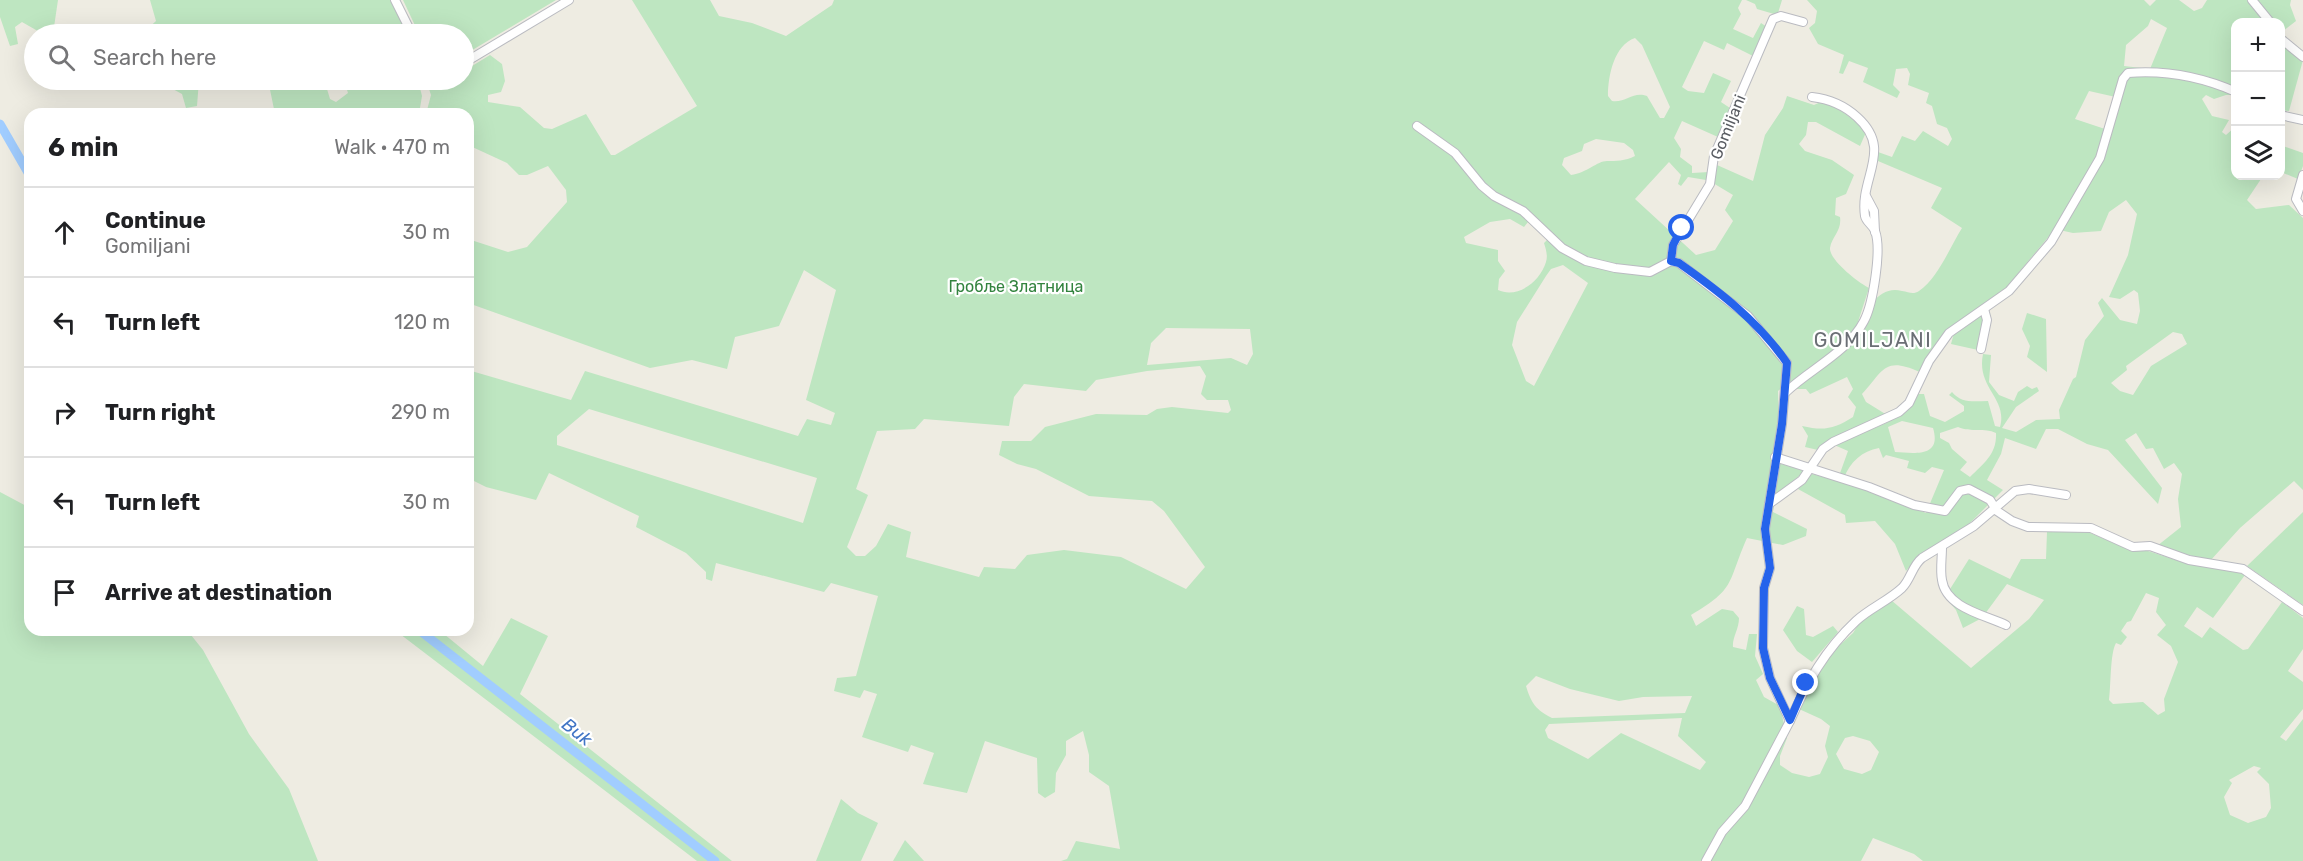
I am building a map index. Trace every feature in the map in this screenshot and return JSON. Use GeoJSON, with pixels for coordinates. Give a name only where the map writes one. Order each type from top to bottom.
{"type":"FeatureCollection","features":[{"type":"Feature","properties":{"kind":"street"},"geometry":{"type":"LineString","coordinates":[[395,0],[407,24]]}},
{"type":"Feature","properties":{"kind":"street"},"geometry":{"type":"LineString","coordinates":[[474,57],[569,0]]}},
{"type":"Feature","properties":{"kind":"street"},"geometry":{"type":"LineString","coordinates":[[2252,0],[2267,18]]}},
{"type":"Feature","properties":{"kind":"street","name":"Gomiljani"},"geometry":{"type":"LineString","coordinates":[[1671,261],[1673,245],[1710,184],[1714,156],[1773,19],[1781,16],[1803,22]]}},
{"type":"Feature","properties":{"kind":"street"},"geometry":{"type":"LineString","coordinates":[[2285,42],[2303,57]]}},
{"type":"Feature","properties":{"kind":"street"},"geometry":{"type":"LineString","coordinates":[[1769,504],[1802,480],[1811,470],[1823,449],[1833,442],[1899,412],[1909,403],[1929,361],[1949,333],[2009,291],[2051,242],[2086,186],[2100,158],[2123,79],[2128,73],[2178,74],[2202,79],[2231,90]]}},
{"type":"Feature","properties":{"kind":"street"},"geometry":{"type":"LineString","coordinates":[[1790,720],[1763,660],[1764,588],[1770,568],[1765,529],[1782,424],[1783,398],[1786,392],[1852,337],[1863,323],[1874,287],[1875,232],[1865,219],[1866,196],[1875,154],[1872,133],[1855,115],[1837,104],[1812,97]]}},
{"type":"Feature","properties":{"kind":"street"},"geometry":{"type":"LineString","coordinates":[[2285,116],[2303,120]]}},
{"type":"Feature","properties":{"kind":"street"},"geometry":{"type":"LineString","coordinates":[[1417,126],[1455,153],[1482,186],[1494,196],[1523,212],[1562,248],[1586,261],[1615,268],[1650,272],[1671,261],[1679,263],[1748,316],[1787,363],[1786,392]]}},
{"type":"Feature","properties":{"kind":"street"},"geometry":{"type":"LineString","coordinates":[[2303,174],[2296,199],[2303,211]]}},
{"type":"Feature","properties":{"kind":"street"},"geometry":{"type":"LineString","coordinates":[[1981,349],[1987,320],[1984,309]]}},
{"type":"Feature","properties":{"kind":"street"},"geometry":{"type":"LineString","coordinates":[[1775,457],[1937,510],[1948,509],[1960,491],[1969,489],[1990,500],[1994,508],[2012,521],[2028,527],[2042,530],[2091,528],[2133,547],[2150,546],[2189,560],[2243,568],[2303,611]]}},
{"type":"Feature","properties":{"kind":"street"},"geometry":{"type":"LineString","coordinates":[[1706,861],[1722,832],[1745,806],[1790,720],[1806,683],[1829,650],[1857,620],[1901,589],[1916,563],[1942,547],[1994,508],[2006,495],[2022,489],[2066,495]]}},
{"type":"Feature","properties":{"kind":"street"},"geometry":{"type":"LineString","coordinates":[[1942,547],[1942,582],[1948,592],[1958,604],[2006,625]]}},
{"type":"Feature","properties":{"kind":"green space"},"geometry":{"type":"Polygon","coordinates":[[[0,0],[58,0],[54,24],[22,22],[15,27],[18,44],[10,46],[0,17],[0,0]]]}},
{"type":"Feature","properties":{"kind":"green space"},"geometry":{"type":"Polygon","coordinates":[[[150,0],[390,0],[403,24],[153,24],[156,21],[150,0]]]}},
{"type":"Feature","properties":{"kind":"green space"},"geometry":{"type":"Polygon","coordinates":[[[403,0],[556,0],[474,49],[474,24],[414,24],[403,0]]]}},
{"type":"Feature","properties":{"kind":"green space","name":"Гробље Златница"},"geometry":{"type":"Polygon","coordinates":[[[632,0],[710,0],[719,16],[752,23],[786,36],[832,5],[834,0],[1742,0],[1738,8],[1741,14],[1733,29],[1753,38],[1761,23],[1767,27],[1755,57],[1727,43],[1724,50],[1704,41],[1682,87],[1688,91],[1704,93],[1713,73],[1731,81],[1721,102],[1730,108],[1718,137],[1682,121],[1674,138],[1681,149],[1680,157],[1692,166],[1692,173],[1709,172],[1706,180],[1688,177],[1681,186],[1678,184],[1681,175],[1669,162],[1635,199],[1696,255],[1715,250],[1733,221],[1725,210],[1733,195],[1713,183],[1717,165],[1753,181],[1765,135],[1783,108],[1787,96],[1814,105],[1823,101],[1835,106],[1867,130],[1860,146],[1816,122],[1808,122],[1806,135],[1799,144],[1805,151],[1832,160],[1854,175],[1846,194],[1836,198],[1835,215],[1840,217],[1840,222],[1830,248],[1839,265],[1869,288],[1857,325],[1881,295],[1894,290],[1915,293],[1926,285],[1938,270],[1962,228],[1931,208],[1942,188],[1878,161],[1878,152],[1892,157],[1902,136],[1915,141],[1923,131],[1948,146],[1952,139],[1947,128],[1937,124],[1932,106],[1926,103],[1929,93],[1908,85],[1910,74],[1907,68],[1896,69],[1893,85],[1900,92],[1897,98],[1863,82],[1868,68],[1849,61],[1843,74],[1839,73],[1844,55],[1818,44],[1809,28],[1815,23],[1817,11],[1807,0],[2144,0],[2150,6],[2156,0],[2179,0],[2194,11],[2202,8],[2207,0],[2291,0],[2290,5],[2296,21],[2285,29],[2285,18],[2231,18],[2231,95],[2214,99],[2206,95],[2202,99],[2212,116],[2229,120],[2222,132],[2226,135],[2231,131],[2231,180],[2260,180],[2247,200],[2256,209],[2289,205],[2303,218],[2303,490],[2294,481],[2240,528],[2210,561],[2157,546],[2181,527],[2178,499],[2182,474],[2174,463],[2164,469],[2153,448],[2146,449],[2136,433],[2125,440],[2162,488],[2158,504],[2108,450],[2087,444],[2058,429],[2046,429],[2036,449],[2005,438],[2001,454],[1987,480],[2003,490],[1968,525],[1914,561],[1906,571],[1895,544],[1875,521],[1846,523],[1845,515],[1798,489],[1812,474],[1868,489],[1926,513],[1944,470],[1932,467],[1925,473],[1907,468],[1909,461],[1886,455],[1883,458],[1879,448],[1857,458],[1844,478],[1839,476],[1848,451],[1832,444],[1892,420],[1911,404],[1918,394],[1924,394],[1930,416],[1945,422],[1964,411],[1964,406],[1949,395],[1952,392],[1964,400],[1988,401],[1995,426],[2000,427],[2000,408],[1984,376],[1983,354],[1991,355],[1989,382],[1999,395],[2014,401],[2018,392],[2027,386],[2032,389],[2037,387],[2039,391],[2016,407],[2002,428],[2016,432],[2036,420],[2060,419],[2059,410],[2076,377],[2085,340],[2104,316],[2098,303],[2102,298],[2120,320],[2137,324],[2140,311],[2138,293],[2134,290],[2120,299],[2109,297],[2128,255],[2137,214],[2126,200],[2109,212],[2101,231],[2073,233],[2055,229],[2006,288],[1943,334],[1920,372],[1899,365],[1886,368],[1881,372],[1862,394],[1866,402],[1887,415],[1818,450],[1805,447],[1808,436],[1802,426],[1829,428],[1853,417],[1856,407],[1848,397],[1853,389],[1847,377],[1810,394],[1806,389],[1796,389],[1790,381],[1778,391],[1779,421],[1771,461],[1805,471],[1775,496],[1773,512],[1807,529],[1806,536],[1783,545],[1747,538],[1733,575],[1724,591],[1691,615],[1696,626],[1722,609],[1733,611],[1739,618],[1733,647],[1746,650],[1749,634],[1757,634],[1755,656],[1763,674],[1756,680],[1764,697],[1780,706],[1787,738],[1780,756],[1780,765],[1792,773],[1809,777],[1820,774],[1828,757],[1825,746],[1830,726],[1821,719],[1799,709],[1808,689],[1830,654],[1853,633],[1861,620],[1891,600],[1971,668],[2029,619],[2044,600],[2007,584],[1982,618],[1963,628],[1956,610],[1945,597],[1969,559],[2010,579],[2021,559],[2046,559],[2047,532],[2088,532],[2132,551],[2148,551],[2188,564],[2238,572],[2245,575],[2213,618],[2197,607],[2184,626],[2202,638],[2210,627],[2243,650],[2248,649],[2282,602],[2303,618],[2303,649],[2288,671],[2303,682],[2303,709],[2280,737],[2286,741],[2303,719],[2303,861],[1923,861],[1914,854],[1873,838],[1861,861],[1061,861],[1067,859],[1076,841],[1120,849],[1109,786],[1089,772],[1089,755],[1083,731],[1066,741],[1066,755],[1056,773],[1055,792],[1045,798],[1038,793],[1037,758],[985,741],[967,793],[923,784],[934,753],[911,745],[908,752],[862,737],[877,694],[864,690],[860,698],[834,691],[837,678],[856,676],[878,596],[831,583],[824,592],[716,563],[712,581],[706,579],[706,572],[686,553],[636,527],[639,516],[549,473],[536,500],[486,487],[474,481],[474,372],[571,400],[585,371],[798,436],[807,419],[831,425],[835,413],[806,400],[836,290],[804,270],[779,326],[735,337],[727,369],[692,360],[650,368],[474,305],[474,241],[508,252],[527,247],[567,202],[566,190],[548,166],[527,175],[519,175],[507,163],[474,148],[474,108],[428,108],[431,95],[429,90],[474,90],[474,65],[490,55],[502,64],[505,81],[501,92],[488,95],[488,102],[520,107],[544,128],[552,129],[586,114],[611,155],[615,155],[697,106],[632,0]],[[2151,19],[2148,26],[2126,45],[2124,66],[2150,69],[2167,28],[2151,19]],[[1635,38],[1617,54],[1614,62],[1609,79],[1608,96],[1612,101],[1617,101],[1638,95],[1647,96],[1660,118],[1664,118],[1670,107],[1642,45],[1635,38]],[[2089,91],[2075,119],[2105,129],[2120,98],[2089,91]],[[1596,139],[1584,144],[1582,151],[1564,158],[1562,165],[1571,175],[1603,162],[1624,160],[1635,156],[1633,150],[1624,143],[1596,139]],[[1510,219],[1490,222],[1464,237],[1466,243],[1498,250],[1498,261],[1505,271],[1499,279],[1498,290],[1513,292],[1527,287],[1539,276],[1547,260],[1544,243],[1547,240],[1528,222],[1524,227],[1510,219]],[[1563,265],[1551,269],[1517,322],[1512,345],[1526,381],[1534,386],[1588,283],[1563,265]],[[1166,328],[1151,343],[1147,365],[1231,358],[1247,365],[1253,354],[1250,329],[1166,328]],[[2173,332],[2126,366],[2127,370],[2111,383],[2120,391],[2133,395],[2151,366],[2187,344],[2182,334],[2173,332]],[[1200,366],[1147,371],[1096,380],[1086,391],[1024,384],[1014,397],[1009,426],[924,419],[915,429],[877,431],[856,489],[868,495],[847,547],[856,556],[865,556],[876,546],[888,524],[911,532],[906,557],[979,577],[984,567],[1015,569],[1027,555],[1064,550],[1121,557],[1186,589],[1205,567],[1164,511],[1152,501],[1089,496],[1036,469],[1017,464],[999,455],[1002,441],[1031,441],[1045,427],[1096,414],[1147,415],[1157,409],[1172,407],[1228,413],[1231,410],[1228,400],[1207,400],[1201,394],[1206,376],[1200,366]],[[589,409],[557,436],[557,445],[803,523],[817,478],[589,409]],[[1902,421],[1888,427],[1895,452],[1925,452],[1934,445],[1933,428],[1902,421]],[[1958,427],[1940,433],[1940,438],[1949,443],[1952,449],[1967,462],[1960,470],[1970,477],[1985,462],[1996,440],[1996,433],[1987,430],[1968,430],[1958,427]],[[2146,593],[2131,621],[2127,622],[2121,631],[2127,637],[2121,645],[2116,643],[2114,648],[2109,700],[2113,704],[2143,702],[2158,715],[2165,711],[2164,699],[2178,662],[2171,646],[2157,635],[2166,625],[2156,612],[2159,598],[2146,593]],[[1536,676],[1526,686],[1530,697],[1538,709],[1552,718],[1685,713],[1692,696],[1643,697],[1619,701],[1570,689],[1536,676]],[[1682,718],[1549,724],[1545,730],[1548,738],[1588,759],[1621,733],[1700,770],[1706,762],[1678,736],[1682,718]],[[1853,736],[1845,738],[1836,754],[1844,769],[1862,774],[1871,770],[1879,752],[1870,741],[1853,736]],[[2254,766],[2229,780],[2232,783],[2224,797],[2230,815],[2248,823],[2266,817],[2271,808],[2269,784],[2257,772],[2261,768],[2254,766]]]}},
{"type":"Feature","properties":{"kind":"green space"},"geometry":{"type":"Polygon","coordinates":[[[1746,0],[1782,0],[1778,13],[1774,14],[1757,9],[1755,4],[1746,0]]]}},
{"type":"Feature","properties":{"kind":"green space"},"geometry":{"type":"Polygon","coordinates":[[[2285,47],[2303,60],[2289,111],[2285,110],[2285,47]]]}},
{"type":"Feature","properties":{"kind":"green space"},"geometry":{"type":"Polygon","coordinates":[[[175,90],[198,90],[197,106],[186,108],[182,94],[175,90]]]}},
{"type":"Feature","properties":{"kind":"green space"},"geometry":{"type":"Polygon","coordinates":[[[270,90],[327,90],[330,99],[336,102],[348,93],[347,90],[420,90],[422,96],[420,108],[274,108],[270,90]]]}},
{"type":"Feature","properties":{"kind":"green space"},"geometry":{"type":"Polygon","coordinates":[[[2285,147],[2303,153],[2303,166],[2298,179],[2285,174],[2285,147]]]}},
{"type":"Feature","properties":{"kind":"green space"},"geometry":{"type":"Polygon","coordinates":[[[2027,313],[2046,319],[2047,372],[2027,357],[2030,346],[2022,329],[2027,313]]]}},
{"type":"Feature","properties":{"kind":"green space"},"geometry":{"type":"Polygon","coordinates":[[[1980,314],[1984,320],[1978,350],[1951,344],[1954,333],[1980,314]]]}},
{"type":"Feature","properties":{"kind":"green space"},"geometry":{"type":"Polygon","coordinates":[[[0,492],[24,505],[24,636],[192,636],[203,650],[249,734],[289,789],[318,861],[0,861],[0,492]]]}},
{"type":"Feature","properties":{"kind":"green space"},"geometry":{"type":"Polygon","coordinates":[[[2303,512],[2303,605],[2247,566],[2303,512]]]}},
{"type":"Feature","properties":{"kind":"green space"},"geometry":{"type":"Polygon","coordinates":[[[1797,606],[1804,609],[1806,635],[1813,637],[1833,626],[1838,632],[1812,662],[1797,651],[1783,630],[1797,606]]]}},
{"type":"Feature","properties":{"kind":"green space"},"geometry":{"type":"Polygon","coordinates":[[[511,618],[548,636],[520,694],[732,861],[697,861],[403,636],[446,636],[483,666],[511,618]]]}},
{"type":"Feature","properties":{"kind":"green space"},"geometry":{"type":"Polygon","coordinates":[[[841,799],[858,813],[878,823],[861,861],[816,861],[841,799]]]}},
{"type":"Feature","properties":{"kind":"green space"},"geometry":{"type":"Polygon","coordinates":[[[905,840],[924,861],[893,861],[905,840]]]}},
{"type":"Feature","properties":{"kind":"waterway","name":"Buk"},"geometry":{"type":"LineString","coordinates":[[0,124],[24,166]]}},
{"type":"Feature","properties":{"kind":"waterway","name":"Buk"},"geometry":{"type":"LineString","coordinates":[[427,636],[715,861]]}},
{"type":"Feature","properties":{"kind":"district","name":"GOMILJANI"},"geometry":{"type":"Point","coordinates":[1873,340]}},
{"type":"Feature","properties":{"kind":"route"},"geometry":{"type":"LineString","coordinates":[[1682,228],[1673,245],[1671,261],[1679,263],[1728,298],[1748,316],[1787,363],[1787,389],[1783,398],[1782,424],[1765,529],[1770,568],[1764,588],[1763,660],[1790,720],[1806,683]]}}]}
